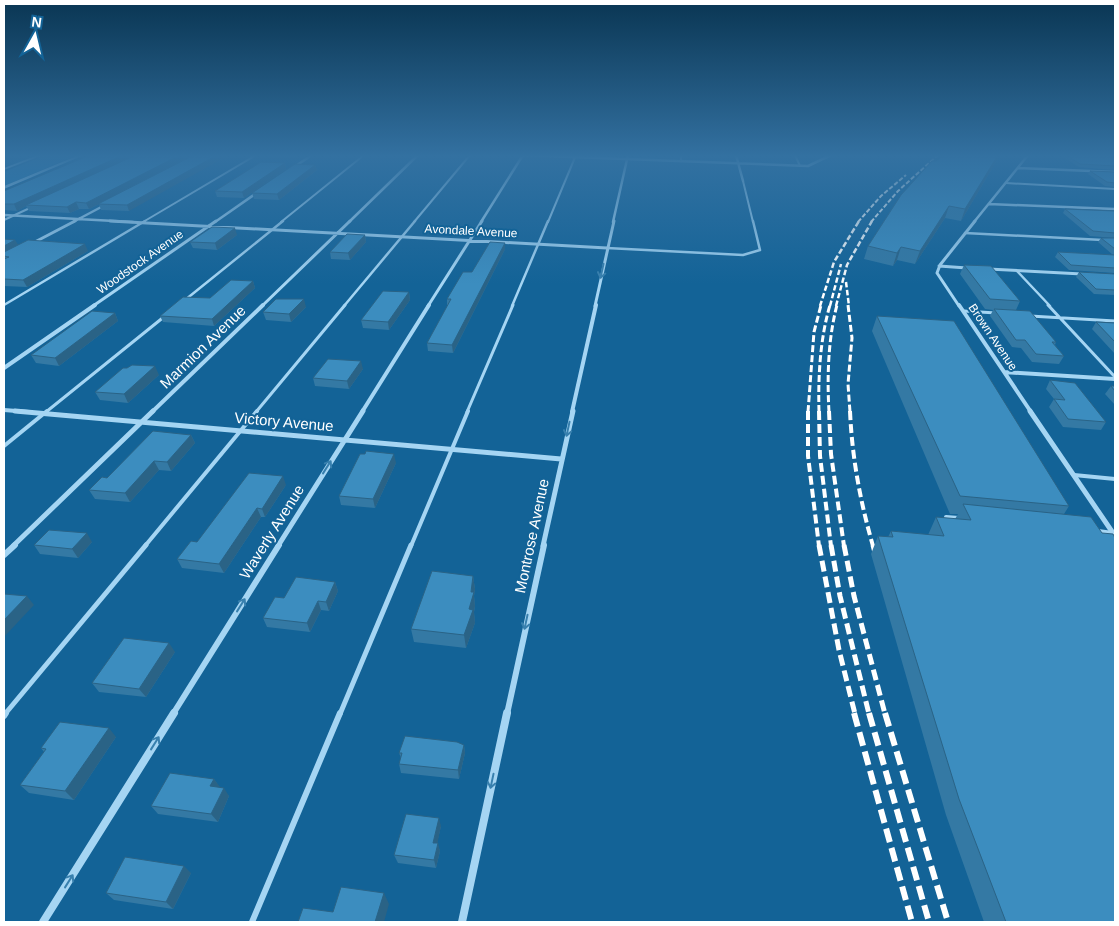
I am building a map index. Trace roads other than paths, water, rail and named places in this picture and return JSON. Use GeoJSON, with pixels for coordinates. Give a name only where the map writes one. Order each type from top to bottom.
{"type":"FeatureCollection","features":[{"type":"Feature","properties":{"kind":"street","name":"Woodstock Avenue"},"geometry":{"type":"LineString","coordinates":[[4,368],[249,198]]}},
{"type":"Feature","properties":{"kind":"street","name":"Marmion Avenue"},"geometry":{"type":"LineString","coordinates":[[4,555],[373,198]]}},
{"type":"Feature","properties":{"kind":"street","name":"Waverly Avenue"},"geometry":{"type":"LineString","coordinates":[[43,922],[495,198]]}},
{"type":"Feature","properties":{"kind":"street","name":"Montrose Avenue"},"geometry":{"type":"LineString","coordinates":[[462,922],[618,198]]}},
{"type":"Feature","properties":{"kind":"street"},"geometry":{"type":"LineString","coordinates":[[939,266],[994,198]]}},
{"type":"Feature","properties":{"kind":"street"},"geometry":{"type":"LineString","coordinates":[[29,245],[113,200]]}},
{"type":"Feature","properties":{"kind":"street"},"geometry":{"type":"LineString","coordinates":[[989,204],[1115,209]]}},
{"type":"Feature","properties":{"kind":"street","name":"Avondale Avenue"},"geometry":{"type":"LineString","coordinates":[[4,215],[607,248]]}},
{"type":"Feature","properties":{"kind":"street"},"geometry":{"type":"LineString","coordinates":[[939,266],[968,268]]}},
{"type":"Feature","properties":{"kind":"street","name":"Brown Avenue"},"geometry":{"type":"LineString","coordinates":[[939,266],[937,273],[1114,535]]}},
{"type":"Feature","properties":{"kind":"street"},"geometry":{"type":"LineString","coordinates":[[978,268],[1086,274]]}},
{"type":"Feature","properties":{"kind":"street"},"geometry":{"type":"LineString","coordinates":[[1004,372],[1115,378]]}},
{"type":"Feature","properties":{"kind":"street","name":"Victory Avenue"},"geometry":{"type":"LineString","coordinates":[[4,410],[561,459]]}},
{"type":"Feature","properties":{"kind":"lane"},"geometry":{"type":"LineString","coordinates":[[4,305],[183,198]]}},
{"type":"Feature","properties":{"kind":"lane"},"geometry":{"type":"LineString","coordinates":[[181,303],[311,198]]}},
{"type":"Feature","properties":{"kind":"lane"},"geometry":{"type":"LineString","coordinates":[[4,716],[434,198]]}},
{"type":"Feature","properties":{"kind":"lane"},"geometry":{"type":"LineString","coordinates":[[252,922],[557,198]]}},
{"type":"Feature","properties":{"kind":"lane"},"geometry":{"type":"LineString","coordinates":[[607,248],[743,256],[754,254],[760,250],[747,198]]}},
{"type":"Feature","properties":{"kind":"lane"},"geometry":{"type":"LineString","coordinates":[[4,220],[40,203]]}},
{"type":"Feature","properties":{"kind":"lane"},"geometry":{"type":"LineString","coordinates":[[965,233],[1106,240]]}},
{"type":"Feature","properties":{"kind":"lane"},"geometry":{"type":"LineString","coordinates":[[1017,271],[1115,378]]}},
{"type":"Feature","properties":{"kind":"lane"},"geometry":{"type":"LineString","coordinates":[[964,311],[998,313]]}},
{"type":"Feature","properties":{"kind":"lane"},"geometry":{"type":"LineString","coordinates":[[1024,315],[1115,321]]}},
{"type":"Feature","properties":{"kind":"lane"},"geometry":{"type":"LineString","coordinates":[[4,446],[166,316]]}},
{"type":"Feature","properties":{"kind":"lane"},"geometry":{"type":"LineString","coordinates":[[1074,475],[1115,479]]}},
{"type":"Feature","properties":{"kind":"lane"},"geometry":{"type":"LineString","coordinates":[[946,517],[965,519]]}},
{"type":"Feature","properties":{"kind":"lane"},"geometry":{"type":"LineString","coordinates":[[1090,531],[1114,535]]}},
{"type":"Feature","properties":{"kind":"railway"},"geometry":{"type":"LineString","coordinates":[[858,222],[879,198]]}},
{"type":"Feature","properties":{"kind":"railway"},"geometry":{"type":"LineString","coordinates":[[871,222],[892,198]]}},
{"type":"Feature","properties":{"kind":"railway"},"geometry":{"type":"LineString","coordinates":[[820,306],[834,262],[859,221]]}},
{"type":"Feature","properties":{"kind":"railway"},"geometry":{"type":"LineString","coordinates":[[836,306],[847,265],[872,221]]}},
{"type":"Feature","properties":{"kind":"railway"},"geometry":{"type":"LineString","coordinates":[[830,306],[841,264]]}},
{"type":"Feature","properties":{"kind":"railway"},"geometry":{"type":"LineString","coordinates":[[846,282],[849,306]]}},
{"type":"Feature","properties":{"kind":"railway"},"geometry":{"type":"LineString","coordinates":[[808,412],[814,332],[821,305]]}},
{"type":"Feature","properties":{"kind":"railway"},"geometry":{"type":"LineString","coordinates":[[819,411],[820,358],[830,305]]}},
{"type":"Feature","properties":{"kind":"railway"},"geometry":{"type":"LineString","coordinates":[[829,412],[829,358],[837,305]]}},
{"type":"Feature","properties":{"kind":"railway"},"geometry":{"type":"LineString","coordinates":[[848,305],[852,338],[848,384],[850,412]]}},
{"type":"Feature","properties":{"kind":"railway"},"geometry":{"type":"LineString","coordinates":[[819,411],[820,456],[831,546]]}},
{"type":"Feature","properties":{"kind":"railway"},"geometry":{"type":"LineString","coordinates":[[829,411],[831,454],[844,546]]}},
{"type":"Feature","properties":{"kind":"railway"},"geometry":{"type":"LineString","coordinates":[[850,411],[857,479],[873,546]]}},
{"type":"Feature","properties":{"kind":"railway"},"geometry":{"type":"LineString","coordinates":[[808,412],[808,456],[819,546]]}},
{"type":"Feature","properties":{"kind":"railway"},"geometry":{"type":"LineString","coordinates":[[819,545],[839,650],[855,714]]}},
{"type":"Feature","properties":{"kind":"railway"},"geometry":{"type":"LineString","coordinates":[[831,545],[840,596],[869,714]]}},
{"type":"Feature","properties":{"kind":"railway"},"geometry":{"type":"LineString","coordinates":[[844,545],[854,596],[885,714]]}},
{"type":"Feature","properties":{"kind":"railway"},"geometry":{"type":"LineString","coordinates":[[873,545],[877,560]]}},
{"type":"Feature","properties":{"kind":"railway"},"geometry":{"type":"LineString","coordinates":[[854,713],[912,922]]}},
{"type":"Feature","properties":{"kind":"railway"},"geometry":{"type":"LineString","coordinates":[[869,713],[929,922]]}},
{"type":"Feature","properties":{"kind":"railway"},"geometry":{"type":"LineString","coordinates":[[885,713],[948,922]]}}]}
